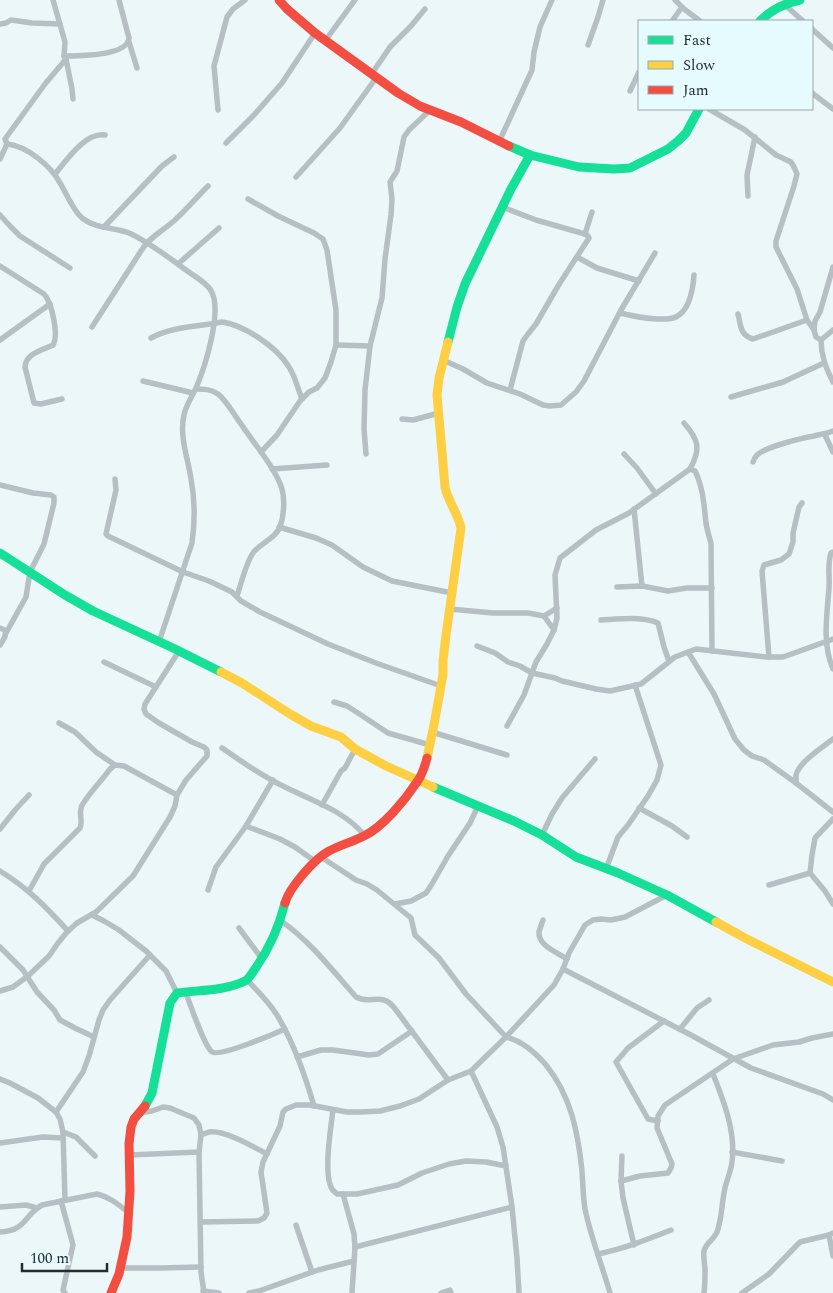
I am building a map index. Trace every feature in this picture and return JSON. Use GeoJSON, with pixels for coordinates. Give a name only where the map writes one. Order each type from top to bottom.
{"type":"FeatureCollection","features":[{"type":"Feature","properties":{"kind":"street"},"geometry":{"type":"LineString","coordinates":[[53,0],[65,42],[65,58],[73,99]]}},
{"type":"Feature","properties":{"kind":"street"},"geometry":{"type":"LineString","coordinates":[[119,0],[137,68]]}},
{"type":"Feature","properties":{"kind":"street"},"geometry":{"type":"LineString","coordinates":[[218,110],[214,66],[227,18],[233,8],[245,0]]}},
{"type":"Feature","properties":{"kind":"street"},"geometry":{"type":"LineString","coordinates":[[279,0],[324,41],[398,93],[420,106],[461,122],[499,142],[530,155],[579,167],[630,168],[668,150],[686,133],[698,110]]}},
{"type":"Feature","properties":{"kind":"street"},"geometry":{"type":"LineString","coordinates":[[324,41],[355,0]]}},
{"type":"Feature","properties":{"kind":"street"},"geometry":{"type":"LineString","coordinates":[[499,142],[532,70],[540,27],[552,0]]}},
{"type":"Feature","properties":{"kind":"street"},"geometry":{"type":"LineString","coordinates":[[588,45],[603,0]]}},
{"type":"Feature","properties":{"kind":"street"},"geometry":{"type":"LineString","coordinates":[[675,0],[699,20]]}},
{"type":"Feature","properties":{"kind":"street"},"geometry":{"type":"LineString","coordinates":[[761,20],[793,2],[802,20]]}},
{"type":"Feature","properties":{"kind":"street"},"geometry":{"type":"LineString","coordinates":[[673,20],[682,7]]}},
{"type":"Feature","properties":{"kind":"street"},"geometry":{"type":"LineString","coordinates":[[296,176],[340,128],[374,76],[390,47],[425,9]]}},
{"type":"Feature","properties":{"kind":"street"},"geometry":{"type":"LineString","coordinates":[[0,24],[11,20],[60,24]]}},
{"type":"Feature","properties":{"kind":"street"},"geometry":{"type":"LineString","coordinates":[[813,30],[833,48]]}},
{"type":"Feature","properties":{"kind":"street"},"geometry":{"type":"LineString","coordinates":[[226,143],[282,83],[315,33]]}},
{"type":"Feature","properties":{"kind":"street"},"geometry":{"type":"LineString","coordinates":[[0,159],[4,140],[65,58],[102,54],[123,47],[129,42]]}},
{"type":"Feature","properties":{"kind":"street"},"geometry":{"type":"LineString","coordinates":[[630,91],[638,74]]}},
{"type":"Feature","properties":{"kind":"street"},"geometry":{"type":"LineString","coordinates":[[813,93],[833,109]]}},
{"type":"Feature","properties":{"kind":"street"},"geometry":{"type":"LineString","coordinates":[[420,106],[420,120]]}},
{"type":"Feature","properties":{"kind":"street"},"geometry":{"type":"LineString","coordinates":[[366,454],[364,429],[365,390],[370,346],[382,298],[385,259],[392,215],[390,182],[396,171],[404,137],[430,110]]}},
{"type":"Feature","properties":{"kind":"street"},"geometry":{"type":"LineString","coordinates":[[711,110],[755,137],[776,155],[791,162],[794,167],[797,174],[776,241],[776,247],[797,289],[807,320],[814,330],[816,337],[821,340]]}},
{"type":"Feature","properties":{"kind":"street"},"geometry":{"type":"LineString","coordinates":[[55,174],[84,142],[96,136],[105,135]]}},
{"type":"Feature","properties":{"kind":"street"},"geometry":{"type":"LineString","coordinates":[[748,196],[747,175],[755,137]]}},
{"type":"Feature","properties":{"kind":"street"},"geometry":{"type":"LineString","coordinates":[[4,140],[24,148],[55,174],[76,211],[83,218],[90,223],[104,228],[128,233],[146,243],[201,281],[210,289],[214,298],[211,342],[205,364],[184,415],[183,428],[191,479],[194,527],[192,543],[160,642]]}},
{"type":"Feature","properties":{"kind":"street"},"geometry":{"type":"LineString","coordinates":[[111,1293],[120,1268],[127,1237],[130,1191],[130,1127],[152,1093],[170,1003],[181,992],[226,987],[246,980],[262,959],[281,921],[287,897],[295,884],[318,860],[340,846],[365,836],[381,824],[418,781],[425,764],[444,674],[443,661],[446,635],[462,528],[459,518],[446,494],[444,481],[437,395],[439,378],[457,307],[465,284],[502,207],[530,155]]}},
{"type":"Feature","properties":{"kind":"street"},"geometry":{"type":"LineString","coordinates":[[104,228],[162,166],[174,157]]}},
{"type":"Feature","properties":{"kind":"street"},"geometry":{"type":"LineString","coordinates":[[92,327],[146,243],[176,220],[208,186]]}},
{"type":"Feature","properties":{"kind":"street"},"geometry":{"type":"LineString","coordinates":[[248,199],[323,239],[327,250],[334,294],[337,335],[332,362],[325,378],[317,388],[309,392],[302,399],[277,435],[261,452]]}},
{"type":"Feature","properties":{"kind":"street"},"geometry":{"type":"LineString","coordinates":[[502,207],[536,220],[585,234],[589,238],[536,324],[523,341],[510,390]]}},
{"type":"Feature","properties":{"kind":"street"},"geometry":{"type":"LineString","coordinates":[[585,234],[592,212]]}},
{"type":"Feature","properties":{"kind":"street"},"geometry":{"type":"LineString","coordinates":[[0,215],[20,236],[70,268]]}},
{"type":"Feature","properties":{"kind":"street"},"geometry":{"type":"LineString","coordinates":[[178,264],[219,228]]}},
{"type":"Feature","properties":{"kind":"street"},"geometry":{"type":"LineString","coordinates":[[443,360],[463,369],[487,384],[510,390],[543,405],[555,407],[561,405],[576,392],[584,381],[620,313],[655,253]]}},
{"type":"Feature","properties":{"kind":"street"},"geometry":{"type":"LineString","coordinates":[[577,258],[597,268],[638,281]]}},
{"type":"Feature","properties":{"kind":"street"},"geometry":{"type":"LineString","coordinates":[[0,266],[48,298],[56,341],[54,345],[28,357],[25,367],[34,403],[41,404],[62,399]]}},
{"type":"Feature","properties":{"kind":"street"},"geometry":{"type":"LineString","coordinates":[[814,330],[815,321],[820,312],[833,267]]}},
{"type":"Feature","properties":{"kind":"street"},"geometry":{"type":"LineString","coordinates":[[620,313],[640,318],[670,319],[681,314],[690,297],[694,275]]}},
{"type":"Feature","properties":{"kind":"street"},"geometry":{"type":"LineString","coordinates":[[0,340],[50,304]]}},
{"type":"Feature","properties":{"kind":"street"},"geometry":{"type":"LineString","coordinates":[[738,314],[743,334],[753,339],[807,320]]}},
{"type":"Feature","properties":{"kind":"street"},"geometry":{"type":"LineString","coordinates":[[151,338],[161,333],[222,322],[234,325],[258,338],[273,349],[289,367],[302,399]]}},
{"type":"Feature","properties":{"kind":"street"},"geometry":{"type":"LineString","coordinates":[[821,340],[833,330]]}},
{"type":"Feature","properties":{"kind":"street"},"geometry":{"type":"LineString","coordinates":[[821,340],[824,363],[833,382]]}},
{"type":"Feature","properties":{"kind":"street"},"geometry":{"type":"LineString","coordinates":[[336,345],[370,346]]}},
{"type":"Feature","properties":{"kind":"street"},"geometry":{"type":"LineString","coordinates":[[731,397],[783,382],[824,363]]}},
{"type":"Feature","properties":{"kind":"street"},"geometry":{"type":"LineString","coordinates":[[143,381],[194,391],[210,390],[218,394],[261,452],[279,480],[284,503],[280,527],[274,535],[253,552],[237,596]]}},
{"type":"Feature","properties":{"kind":"street"},"geometry":{"type":"LineString","coordinates":[[402,419],[413,420],[439,413]]}},
{"type":"Feature","properties":{"kind":"street"},"geometry":{"type":"LineString","coordinates":[[507,726],[524,695],[536,662],[554,630],[557,618],[555,575],[560,558],[596,530],[634,509],[690,469],[697,457],[696,442],[693,433],[684,423]]}},
{"type":"Feature","properties":{"kind":"street"},"geometry":{"type":"LineString","coordinates":[[753,462],[755,456],[765,450],[814,436],[825,435],[833,431]]}},
{"type":"Feature","properties":{"kind":"street"},"geometry":{"type":"LineString","coordinates":[[825,435],[833,452]]}},
{"type":"Feature","properties":{"kind":"street"},"geometry":{"type":"LineString","coordinates":[[624,454],[656,494]]}},
{"type":"Feature","properties":{"kind":"street"},"geometry":{"type":"LineString","coordinates":[[272,469],[327,466]]}},
{"type":"Feature","properties":{"kind":"street"},"geometry":{"type":"LineString","coordinates":[[690,469],[695,471],[699,478],[711,543],[712,651]]}},
{"type":"Feature","properties":{"kind":"street"},"geometry":{"type":"LineString","coordinates":[[115,480],[116,490],[106,534],[108,536],[183,572],[232,592],[241,601],[260,612],[328,644],[441,686]]}},
{"type":"Feature","properties":{"kind":"street"},"geometry":{"type":"LineString","coordinates":[[0,485],[33,493],[51,494],[54,497],[44,544],[30,572],[26,597],[0,645]]}},
{"type":"Feature","properties":{"kind":"street"},"geometry":{"type":"LineString","coordinates":[[769,657],[762,571],[764,565],[781,560],[789,554],[799,507],[802,504]]}},
{"type":"Feature","properties":{"kind":"street"},"geometry":{"type":"LineString","coordinates":[[634,509],[642,586]]}},
{"type":"Feature","properties":{"kind":"street"},"geometry":{"type":"LineString","coordinates":[[280,527],[316,538],[332,546],[363,567],[392,581],[452,593]]}},
{"type":"Feature","properties":{"kind":"street"},"geometry":{"type":"LineString","coordinates":[[833,552],[828,561],[831,586],[827,608],[830,640],[827,651],[833,670]]}},
{"type":"Feature","properties":{"kind":"street"},"geometry":{"type":"LineString","coordinates":[[2,556],[30,572],[65,596],[242,683],[290,714],[311,726],[341,738],[355,749],[386,766],[514,821],[542,835],[576,857],[618,873],[667,896],[833,982]]}},
{"type":"Feature","properties":{"kind":"street"},"geometry":{"type":"LineString","coordinates":[[617,587],[642,586],[668,591],[687,588],[712,588]]}},
{"type":"Feature","properties":{"kind":"street"},"geometry":{"type":"LineString","coordinates":[[450,609],[493,613],[528,613],[544,616],[557,608]]}},
{"type":"Feature","properties":{"kind":"street"},"geometry":{"type":"LineString","coordinates":[[544,616],[554,630]]}},
{"type":"Feature","properties":{"kind":"street"},"geometry":{"type":"LineString","coordinates":[[602,620],[629,619],[658,623],[670,661]]}},
{"type":"Feature","properties":{"kind":"street"},"geometry":{"type":"LineString","coordinates":[[0,628],[5,630],[6,633]]}},
{"type":"Feature","properties":{"kind":"street"},"geometry":{"type":"LineString","coordinates":[[477,646],[532,673],[596,690],[610,691],[641,684],[675,657],[696,650],[783,657],[830,640]]}},
{"type":"Feature","properties":{"kind":"street"},"geometry":{"type":"LineString","coordinates":[[0,991],[13,987],[28,976],[49,956],[68,931],[77,923],[96,912],[133,876],[170,816],[175,806],[177,795],[186,780],[207,756],[207,750],[204,746],[192,742],[159,724],[146,714],[144,709],[145,704],[178,651]]}},
{"type":"Feature","properties":{"kind":"street"},"geometry":{"type":"LineString","coordinates":[[688,652],[714,694],[735,739],[744,750],[752,756],[764,760],[833,812]]}},
{"type":"Feature","properties":{"kind":"street"},"geometry":{"type":"LineString","coordinates":[[104,662],[156,687]]}},
{"type":"Feature","properties":{"kind":"street"},"geometry":{"type":"LineString","coordinates":[[606,869],[618,837],[648,796],[657,780],[661,765],[635,685]]}},
{"type":"Feature","properties":{"kind":"street"},"geometry":{"type":"LineString","coordinates":[[334,702],[347,706],[388,734],[430,745]]}},
{"type":"Feature","properties":{"kind":"street"},"geometry":{"type":"LineString","coordinates":[[59,722],[75,732],[96,752],[115,765],[124,766],[177,795]]}},
{"type":"Feature","properties":{"kind":"street"},"geometry":{"type":"LineString","coordinates":[[432,732],[507,755]]}},
{"type":"Feature","properties":{"kind":"street"},"geometry":{"type":"LineString","coordinates":[[796,783],[796,774],[801,766],[814,753],[833,739]]}},
{"type":"Feature","properties":{"kind":"street"},"geometry":{"type":"LineString","coordinates":[[222,748],[273,780],[347,818],[365,836]]}},
{"type":"Feature","properties":{"kind":"street"},"geometry":{"type":"LineString","coordinates":[[322,805],[355,749]]}},
{"type":"Feature","properties":{"kind":"street"},"geometry":{"type":"LineString","coordinates":[[542,835],[562,798],[596,760]]}},
{"type":"Feature","properties":{"kind":"street"},"geometry":{"type":"LineString","coordinates":[[29,891],[44,864],[80,828],[82,823],[80,810],[84,802],[115,765]]}},
{"type":"Feature","properties":{"kind":"street"},"geometry":{"type":"LineString","coordinates":[[208,890],[216,867],[246,826],[273,780]]}},
{"type":"Feature","properties":{"kind":"street"},"geometry":{"type":"LineString","coordinates":[[0,829],[29,795]]}},
{"type":"Feature","properties":{"kind":"street"},"geometry":{"type":"LineString","coordinates":[[395,904],[411,901],[426,893],[470,823],[478,806]]}},
{"type":"Feature","properties":{"kind":"street"},"geometry":{"type":"LineString","coordinates":[[639,808],[672,826],[687,837]]}},
{"type":"Feature","properties":{"kind":"street"},"geometry":{"type":"LineString","coordinates":[[833,819],[815,838],[810,872],[833,904]]}},
{"type":"Feature","properties":{"kind":"street"},"geometry":{"type":"LineString","coordinates":[[246,826],[280,839],[356,880],[367,884],[395,904],[412,918],[415,935],[439,958],[466,994],[506,1037],[514,1038],[521,1042],[537,1054],[548,1068],[561,1088],[571,1109],[579,1151],[585,1208],[610,1292],[603,1293]]}},
{"type":"Feature","properties":{"kind":"street"},"geometry":{"type":"LineString","coordinates":[[0,870],[29,891],[50,910],[68,931]]}},
{"type":"Feature","properties":{"kind":"street"},"geometry":{"type":"LineString","coordinates":[[770,885],[810,872]]}},
{"type":"Feature","properties":{"kind":"street"},"geometry":{"type":"LineString","coordinates":[[200,1222],[249,1222],[264,1218],[267,1214],[261,1172],[263,1162],[280,1126],[283,1112],[286,1108],[296,1105],[347,1112],[380,1111],[419,1099],[448,1080],[471,1071],[506,1037],[554,985],[577,936],[585,925],[593,920],[611,920],[624,917],[667,896]]}},
{"type":"Feature","properties":{"kind":"street"},"geometry":{"type":"LineString","coordinates":[[407,914],[411,901]]}},
{"type":"Feature","properties":{"kind":"street"},"geometry":{"type":"LineString","coordinates":[[92,915],[119,930],[150,955],[166,971],[181,992],[211,1052],[218,1053],[254,1042],[285,1029]]}},
{"type":"Feature","properties":{"kind":"street"},"geometry":{"type":"LineString","coordinates":[[544,920],[539,931],[540,940],[567,959]]}},
{"type":"Feature","properties":{"kind":"street"},"geometry":{"type":"LineString","coordinates":[[281,921],[319,955],[356,997],[362,1000],[383,1000],[389,1003],[448,1080]]}},
{"type":"Feature","properties":{"kind":"street"},"geometry":{"type":"LineString","coordinates":[[239,928],[262,959]]}},
{"type":"Feature","properties":{"kind":"street"},"geometry":{"type":"LineString","coordinates":[[0,947],[28,976],[37,992],[54,1010],[60,1020],[94,1037]]}},
{"type":"Feature","properties":{"kind":"street"},"geometry":{"type":"LineString","coordinates":[[56,1112],[83,1072],[103,1010],[150,955]]}},
{"type":"Feature","properties":{"kind":"street"},"geometry":{"type":"LineString","coordinates":[[563,969],[751,1068],[822,1094],[833,1100]]}},
{"type":"Feature","properties":{"kind":"street"},"geometry":{"type":"LineString","coordinates":[[246,980],[264,997],[277,1014],[297,1057],[314,1106]]}},
{"type":"Feature","properties":{"kind":"street"},"geometry":{"type":"LineString","coordinates":[[680,1030],[697,1008],[708,1000]]}},
{"type":"Feature","properties":{"kind":"street"},"geometry":{"type":"LineString","coordinates":[[658,1121],[648,1119],[616,1062],[628,1048],[664,1021]]}},
{"type":"Feature","properties":{"kind":"street"},"geometry":{"type":"LineString","coordinates":[[297,1057],[321,1050],[369,1055],[378,1054],[412,1031]]}},
{"type":"Feature","properties":{"kind":"street"},"geometry":{"type":"LineString","coordinates":[[621,1181],[640,1176],[668,1173],[671,1168],[672,1164],[657,1128],[658,1116],[665,1104],[734,1059],[773,1045],[799,1042],[833,1034]]}},
{"type":"Feature","properties":{"kind":"street"},"geometry":{"type":"LineString","coordinates":[[471,1071],[488,1104],[503,1147],[512,1207],[519,1293]]}},
{"type":"Feature","properties":{"kind":"street"},"geometry":{"type":"LineString","coordinates":[[704,1293],[704,1251],[718,1230],[725,1186],[731,1170],[732,1152],[732,1140],[724,1102],[712,1074]]}},
{"type":"Feature","properties":{"kind":"street"},"geometry":{"type":"LineString","coordinates":[[0,1079],[38,1098],[56,1112],[60,1120],[63,1135],[63,1200],[73,1245],[65,1293]]}},
{"type":"Feature","properties":{"kind":"street"},"geometry":{"type":"LineString","coordinates":[[139,1113],[163,1107],[170,1108],[194,1118],[199,1125],[201,1135],[201,1267],[204,1292],[219,1293]]}},
{"type":"Feature","properties":{"kind":"street"},"geometry":{"type":"LineString","coordinates":[[333,1110],[328,1150],[329,1177],[332,1189],[337,1194],[357,1194],[398,1185],[422,1173],[449,1164],[466,1161],[506,1166]]}},
{"type":"Feature","properties":{"kind":"street"},"geometry":{"type":"LineString","coordinates":[[201,1135],[209,1132],[230,1136],[267,1154]]}},
{"type":"Feature","properties":{"kind":"street"},"geometry":{"type":"LineString","coordinates":[[0,1143],[63,1135],[76,1137],[95,1156]]}},
{"type":"Feature","properties":{"kind":"street"},"geometry":{"type":"LineString","coordinates":[[129,1155],[200,1152]]}},
{"type":"Feature","properties":{"kind":"street"},"geometry":{"type":"LineString","coordinates":[[732,1152],[782,1161]]}},
{"type":"Feature","properties":{"kind":"street"},"geometry":{"type":"LineString","coordinates":[[622,1156],[622,1198],[634,1245]]}},
{"type":"Feature","properties":{"kind":"street"},"geometry":{"type":"LineString","coordinates":[[0,1232],[14,1230],[19,1227],[42,1205],[97,1194],[112,1200],[129,1213]]}},
{"type":"Feature","properties":{"kind":"street"},"geometry":{"type":"LineString","coordinates":[[343,1194],[354,1234],[352,1293]]}},
{"type":"Feature","properties":{"kind":"street"},"geometry":{"type":"LineString","coordinates":[[0,1207],[26,1205],[37,1208]]}},
{"type":"Feature","properties":{"kind":"street"},"geometry":{"type":"LineString","coordinates":[[355,1246],[512,1207]]}},
{"type":"Feature","properties":{"kind":"street"},"geometry":{"type":"LineString","coordinates":[[296,1225],[312,1272]]}},
{"type":"Feature","properties":{"kind":"street"},"geometry":{"type":"LineString","coordinates":[[598,1254],[634,1245],[671,1230]]}},
{"type":"Feature","properties":{"kind":"street"},"geometry":{"type":"LineString","coordinates":[[742,1293],[769,1274],[800,1242],[831,1234],[833,1256]]}},
{"type":"Feature","properties":{"kind":"street"},"geometry":{"type":"LineString","coordinates":[[249,1293],[312,1272],[354,1261]]}},
{"type":"Feature","properties":{"kind":"street"},"geometry":{"type":"LineString","coordinates":[[120,1268],[201,1267]]}},
{"type":"Feature","properties":{"kind":"street"},"geometry":{"type":"LineString","coordinates":[[441,1293],[450,1290],[451,1293]]}},
{"type":"Feature","properties":{"kind":"traffic: fast"},"geometry":{"type":"LineString","coordinates":[[761,20],[778,8],[800,0]]}},
{"type":"Feature","properties":{"kind":"traffic: fast"},"geometry":{"type":"LineString","coordinates":[[509,146],[530,155],[579,167],[630,168],[668,149],[678,141],[686,133],[698,110]]}},
{"type":"Feature","properties":{"kind":"traffic: fast"},"geometry":{"type":"LineString","coordinates":[[448,342],[465,284],[511,189],[530,155]]}},
{"type":"Feature","properties":{"kind":"traffic: fast"},"geometry":{"type":"LineString","coordinates":[[0,553],[93,611],[221,672]]}},
{"type":"Feature","properties":{"kind":"traffic: fast"},"geometry":{"type":"LineString","coordinates":[[433,787],[514,821],[542,835],[576,857],[667,895],[716,922]]}},
{"type":"Feature","properties":{"kind":"traffic: fast"},"geometry":{"type":"LineString","coordinates":[[145,1106],[152,1093],[170,1003],[177,993],[220,988],[246,980],[269,946],[280,921],[285,903]]}},
{"type":"Feature","properties":{"kind":"traffic: slow"},"geometry":{"type":"LineString","coordinates":[[427,758],[443,674],[446,635],[461,528],[445,487],[437,395],[448,342]]}},
{"type":"Feature","properties":{"kind":"traffic: slow"},"geometry":{"type":"LineString","coordinates":[[221,672],[311,726],[341,737],[355,749],[386,766],[433,787]]}},
{"type":"Feature","properties":{"kind":"traffic: slow"},"geometry":{"type":"LineString","coordinates":[[716,922],[833,982]]}},
{"type":"Feature","properties":{"kind":"traffic: jam"},"geometry":{"type":"LineString","coordinates":[[279,0],[315,33],[398,93],[420,106],[461,122],[509,146]]}},
{"type":"Feature","properties":{"kind":"traffic: jam"},"geometry":{"type":"LineString","coordinates":[[285,903],[297,882],[323,855],[364,836],[386,820],[417,782],[427,758]]}},
{"type":"Feature","properties":{"kind":"traffic: jam"},"geometry":{"type":"LineString","coordinates":[[111,1293],[119,1274],[127,1237],[131,1127],[134,1119],[145,1106]]}}]}
